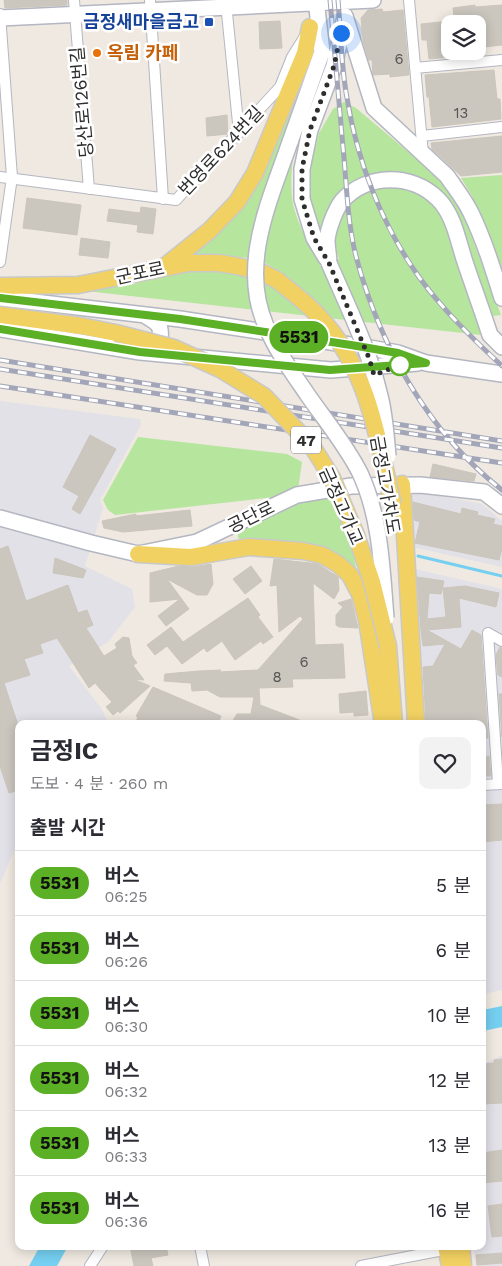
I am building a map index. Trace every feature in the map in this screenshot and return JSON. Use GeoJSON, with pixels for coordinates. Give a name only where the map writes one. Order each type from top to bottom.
{"type":"FeatureCollection","features":[{"type":"Feature","properties":{"kind":"main road"},"geometry":{"type":"LineString","coordinates":[[164,267],[209,231],[237,202],[255,173],[305,53],[310,27]]}},
{"type":"Feature","properties":{"kind":"main road","name":"군포로"},"geometry":{"type":"LineString","coordinates":[[0,286],[78,285],[189,263],[219,263],[261,272],[277,280]]}},
{"type":"Feature","properties":{"kind":"main road","name":"금정고가차도"},"geometry":{"type":"LineString","coordinates":[[277,280],[304,301],[324,321],[346,352],[360,380],[371,409],[393,505],[409,720]]}},
{"type":"Feature","properties":{"kind":"main road","name":"금정고가교"},"geometry":{"type":"LineString","coordinates":[[0,315],[81,326],[174,348],[220,369],[264,396],[312,446],[332,478],[356,535],[372,582],[388,646]]}},
{"type":"Feature","properties":{"kind":"main road"},"geometry":{"type":"LineString","coordinates":[[402,484],[416,720]]}},
{"type":"Feature","properties":{"kind":"main road"},"geometry":{"type":"LineString","coordinates":[[138,554],[192,557],[249,547],[304,551],[322,555],[338,564],[350,575],[360,594],[367,620],[382,720]]}},
{"type":"Feature","properties":{"kind":"main road","name":"47"},"geometry":{"type":"LineString","coordinates":[[388,646],[394,720]]}},
{"type":"Feature","properties":{"kind":"main road"},"geometry":{"type":"LineString","coordinates":[[454,1250],[454,1266]]}},
{"type":"Feature","properties":{"kind":"main road"},"geometry":{"type":"LineString","coordinates":[[461,1250],[463,1266]]}},
{"type":"Feature","properties":{"kind":"main road"},"geometry":{"type":"LineString","coordinates":[[441,1252],[450,1266]]}},
{"type":"Feature","properties":{"kind":"street"},"geometry":{"type":"LineString","coordinates":[[0,18],[74,7],[316,2],[346,6],[373,0]]}},
{"type":"Feature","properties":{"kind":"street"},"geometry":{"type":"LineString","coordinates":[[409,0],[423,154]]}},
{"type":"Feature","properties":{"kind":"street"},"geometry":{"type":"LineString","coordinates":[[310,27],[316,2]]}},
{"type":"Feature","properties":{"kind":"street"},"geometry":{"type":"LineString","coordinates":[[316,2],[322,52],[262,223],[256,261],[256,290],[265,324],[279,351],[360,474],[380,540],[388,646]]}},
{"type":"Feature","properties":{"kind":"street"},"geometry":{"type":"LineString","coordinates":[[226,3],[239,134]]}},
{"type":"Feature","properties":{"kind":"street"},"geometry":{"type":"LineString","coordinates":[[151,5],[163,199]]}},
{"type":"Feature","properties":{"kind":"street"},"geometry":{"type":"LineString","coordinates":[[346,6],[374,108],[447,176],[470,212],[485,245],[502,298]]}},
{"type":"Feature","properties":{"kind":"street"},"geometry":{"type":"LineString","coordinates":[[346,6],[334,66],[310,130],[302,169],[302,199],[314,238],[329,263],[369,358],[384,412],[393,505]]}},
{"type":"Feature","properties":{"kind":"street","name":"당산로126번길"},"geometry":{"type":"LineString","coordinates":[[74,7],[89,189]]}},
{"type":"Feature","properties":{"kind":"street"},"geometry":{"type":"LineString","coordinates":[[0,14],[12,177],[0,262]]}},
{"type":"Feature","properties":{"kind":"street","name":"번영로624번길"},"geometry":{"type":"LineString","coordinates":[[0,177],[12,177],[176,200],[239,134],[280,87],[292,57],[310,27]]}},
{"type":"Feature","properties":{"kind":"street"},"geometry":{"type":"LineString","coordinates":[[415,68],[502,60]]}},
{"type":"Feature","properties":{"kind":"street"},"geometry":{"type":"LineString","coordinates":[[422,136],[502,127]]}},
{"type":"Feature","properties":{"kind":"street"},"geometry":{"type":"LineString","coordinates":[[329,263],[327,239],[333,219],[342,202],[358,188],[378,180],[394,179],[416,184],[437,199],[450,216],[490,335],[502,347]]}},
{"type":"Feature","properties":{"kind":"street","name":"군포로"},"geometry":{"type":"LineString","coordinates":[[0,298],[180,319],[370,348],[398,353],[426,363],[502,374]]}},
{"type":"Feature","properties":{"kind":"street"},"geometry":{"type":"LineString","coordinates":[[140,352],[152,348],[160,340],[161,330],[157,322],[146,316]]}},
{"type":"Feature","properties":{"kind":"street","name":"군포로"},"geometry":{"type":"LineString","coordinates":[[0,329],[140,352],[330,370],[426,363]]}},
{"type":"Feature","properties":{"kind":"street","name":"공단로"},"geometry":{"type":"LineString","coordinates":[[0,518],[138,554],[197,542],[296,495],[351,486],[402,484],[484,492],[502,506]]}},
{"type":"Feature","properties":{"kind":"street"},"geometry":{"type":"LineString","coordinates":[[486,785],[500,784],[488,633],[502,641]]}},
{"type":"Feature","properties":{"kind":"street"},"geometry":{"type":"LineString","coordinates":[[90,1266],[100,1250]]}},
{"type":"Feature","properties":{"kind":"street"},"geometry":{"type":"LineString","coordinates":[[201,1250],[204,1266]]}},
{"type":"Feature","properties":{"kind":"street"},"geometry":{"type":"LineString","coordinates":[[361,1266],[441,1252]]}},
{"type":"Feature","properties":{"kind":"shaded area"},"geometry":{"type":"Polygon","coordinates":[[[0,401],[140,419],[141,425],[100,500],[103,508],[85,566],[132,589],[135,607],[108,642],[69,666],[101,708],[107,720],[15,720],[15,848],[0,884],[0,401]]]}},
{"type":"Feature","properties":{"kind":"shaded area"},"geometry":{"type":"Polygon","coordinates":[[[409,490],[482,504],[502,521],[502,567],[412,547],[409,490]]]}},
{"type":"Feature","properties":{"kind":"shaded area"},"geometry":{"type":"Polygon","coordinates":[[[415,569],[502,589],[502,990],[486,993],[486,720],[427,720],[415,569]]]}},
{"type":"Feature","properties":{"kind":"shaded area"},"geometry":{"type":"Polygon","coordinates":[[[502,1055],[502,1266],[476,1266],[474,1250],[486,1250],[486,1063],[502,1055]]]}},
{"type":"Feature","properties":{"kind":"green space"},"geometry":{"type":"Polygon","coordinates":[[[315,34],[291,182],[293,204],[298,219],[321,267],[339,259],[335,238],[336,228],[339,219],[351,203],[359,196],[384,184],[409,187],[434,203],[449,227],[481,335],[86,291],[134,284],[159,275],[200,271],[281,275],[269,265],[250,259],[228,256],[184,256],[238,210],[315,34]]]}},
{"type":"Feature","properties":{"kind":"green space"},"geometry":{"type":"Polygon","coordinates":[[[344,102],[356,108],[445,183],[461,208],[501,315],[493,316],[455,212],[407,174],[386,172],[375,174],[321,237],[311,201],[310,168],[319,133],[333,109],[344,102]]]}},
{"type":"Feature","properties":{"kind":"green space"},"geometry":{"type":"Polygon","coordinates":[[[502,175],[502,268],[472,196],[461,178],[502,175]]]}},
{"type":"Feature","properties":{"kind":"green space"},"geometry":{"type":"Polygon","coordinates":[[[138,437],[287,454],[302,462],[298,489],[275,497],[115,515],[108,510],[103,500],[138,437]]]}},
{"type":"Feature","properties":{"kind":"green space"},"geometry":{"type":"Polygon","coordinates":[[[331,495],[354,557],[360,588],[345,564],[243,541],[238,538],[238,534],[242,529],[315,497],[331,495]]]}},
{"type":"Feature","properties":{"kind":"water"},"geometry":{"type":"Polygon","coordinates":[[[502,1006],[502,1027],[486,1030],[486,1009],[502,1006]]]}},
{"type":"Feature","properties":{"kind":"water"},"geometry":{"type":"Polygon","coordinates":[[[38,1250],[66,1250],[57,1266],[29,1266],[38,1250]]]}},
{"type":"Feature","properties":{"kind":"building"},"geometry":{"type":"Polygon","coordinates":[[[4,0],[67,0],[67,5],[5,8],[4,0]]]}},
{"type":"Feature","properties":{"kind":"building"},"geometry":{"type":"Polygon","coordinates":[[[475,5],[475,7],[502,5],[502,45],[486,47],[486,15],[454,15],[453,8],[475,5]]]}},
{"type":"Feature","properties":{"kind":"building"},"geometry":{"type":"Polygon","coordinates":[[[382,9],[383,12],[403,10],[409,75],[390,77],[390,74],[373,75],[372,60],[369,60],[363,41],[361,18],[368,10],[382,9]]]}},
{"type":"Feature","properties":{"kind":"building"},"geometry":{"type":"Polygon","coordinates":[[[280,21],[282,48],[260,49],[259,22],[280,21]]]}},
{"type":"Feature","properties":{"kind":"building"},"geometry":{"type":"Polygon","coordinates":[[[441,22],[441,58],[429,59],[427,40],[422,40],[421,24],[441,22]]]}},
{"type":"Feature","properties":{"kind":"building"},"geometry":{"type":"Polygon","coordinates":[[[494,70],[497,99],[500,99],[501,119],[432,127],[425,75],[494,70]]]}},
{"type":"Feature","properties":{"kind":"building"},"geometry":{"type":"Polygon","coordinates":[[[227,115],[228,134],[207,136],[206,118],[227,115]]]}},
{"type":"Feature","properties":{"kind":"building"},"geometry":{"type":"Polygon","coordinates":[[[502,136],[502,172],[461,176],[432,149],[431,143],[502,136]]]}},
{"type":"Feature","properties":{"kind":"building"},"geometry":{"type":"Polygon","coordinates":[[[27,198],[81,205],[77,235],[23,228],[27,198]]]}},
{"type":"Feature","properties":{"kind":"building"},"geometry":{"type":"Polygon","coordinates":[[[141,207],[156,209],[153,234],[137,232],[138,225],[107,221],[109,209],[140,213],[141,207]]]}},
{"type":"Feature","properties":{"kind":"building"},"geometry":{"type":"Polygon","coordinates":[[[81,238],[110,242],[108,258],[79,255],[81,238]]]}},
{"type":"Feature","properties":{"kind":"building"},"geometry":{"type":"Polygon","coordinates":[[[90,435],[116,449],[80,514],[72,509],[79,496],[63,487],[90,435]]]}},
{"type":"Feature","properties":{"kind":"building"},"geometry":{"type":"Polygon","coordinates":[[[433,464],[476,474],[474,481],[430,477],[433,464]]]}},
{"type":"Feature","properties":{"kind":"building"},"geometry":{"type":"Polygon","coordinates":[[[413,502],[461,514],[462,508],[478,512],[477,515],[495,519],[493,524],[502,526],[502,548],[499,560],[415,543],[420,522],[414,520],[413,502]]]}},
{"type":"Feature","properties":{"kind":"building"},"geometry":{"type":"Polygon","coordinates":[[[190,510],[192,526],[123,532],[104,528],[102,521],[136,514],[136,516],[190,510]]]}},
{"type":"Feature","properties":{"kind":"building"},"geometry":{"type":"Polygon","coordinates":[[[8,546],[26,601],[68,585],[78,613],[87,610],[93,625],[86,628],[104,656],[117,648],[115,644],[123,637],[129,638],[132,656],[137,663],[133,665],[144,680],[133,679],[150,686],[120,713],[118,711],[113,715],[106,707],[112,702],[95,683],[89,688],[57,638],[40,644],[43,653],[24,659],[30,675],[4,683],[16,720],[15,791],[9,793],[0,766],[0,549],[8,546]]]}},
{"type":"Feature","properties":{"kind":"building"},"geometry":{"type":"Polygon","coordinates":[[[55,558],[86,570],[83,578],[53,573],[55,558]]]}},
{"type":"Feature","properties":{"kind":"building"},"geometry":{"type":"Polygon","coordinates":[[[274,559],[318,564],[338,577],[339,590],[334,599],[313,583],[315,645],[343,644],[345,678],[292,679],[293,687],[259,688],[260,705],[299,720],[233,720],[237,714],[251,714],[254,697],[220,697],[207,690],[192,691],[191,683],[164,681],[165,674],[221,670],[219,672],[258,670],[303,619],[300,616],[279,632],[277,585],[270,586],[274,559]]]}},
{"type":"Feature","properties":{"kind":"building"},"geometry":{"type":"Polygon","coordinates":[[[211,564],[213,584],[207,595],[197,595],[167,579],[189,609],[166,626],[158,616],[180,599],[150,602],[150,573],[179,566],[192,567],[211,564]]]}},
{"type":"Feature","properties":{"kind":"building"},"geometry":{"type":"Polygon","coordinates":[[[251,566],[262,581],[245,594],[233,579],[251,566]]]}},
{"type":"Feature","properties":{"kind":"building"},"geometry":{"type":"Polygon","coordinates":[[[417,577],[444,581],[441,594],[429,593],[427,619],[446,617],[443,588],[465,586],[499,593],[496,607],[459,598],[461,627],[427,630],[461,649],[472,630],[481,635],[488,738],[486,738],[486,720],[426,720],[423,667],[433,666],[445,644],[423,646],[417,577]]]}},
{"type":"Feature","properties":{"kind":"building"},"geometry":{"type":"Polygon","coordinates":[[[248,598],[260,615],[258,617],[273,637],[263,644],[261,641],[235,660],[222,641],[207,652],[204,648],[182,664],[167,646],[155,655],[147,645],[171,627],[183,642],[248,598]]]}},
{"type":"Feature","properties":{"kind":"building"},"geometry":{"type":"Polygon","coordinates":[[[351,599],[358,628],[339,627],[336,625],[336,615],[343,607],[338,603],[351,599]]]}},
{"type":"Feature","properties":{"kind":"building"},"geometry":{"type":"Polygon","coordinates":[[[500,647],[502,648],[502,677],[498,675],[496,655],[500,647]]]}},
{"type":"Feature","properties":{"kind":"building"},"geometry":{"type":"Polygon","coordinates":[[[153,687],[221,716],[220,720],[137,720],[138,717],[136,716],[153,687]]]}},
{"type":"Feature","properties":{"kind":"building"},"geometry":{"type":"Polygon","coordinates":[[[366,691],[368,715],[354,716],[354,712],[340,713],[339,694],[366,691]]]}},
{"type":"Feature","properties":{"kind":"building"},"geometry":{"type":"Polygon","coordinates":[[[499,694],[502,694],[502,737],[499,694]]]}},
{"type":"Feature","properties":{"kind":"building"},"geometry":{"type":"Polygon","coordinates":[[[486,756],[489,756],[491,776],[486,776],[486,756]]]}},
{"type":"Feature","properties":{"kind":"building"},"geometry":{"type":"Polygon","coordinates":[[[502,804],[502,840],[486,842],[486,805],[502,804]]]}},
{"type":"Feature","properties":{"kind":"building"},"geometry":{"type":"Polygon","coordinates":[[[502,1059],[502,1103],[486,1104],[486,1064],[494,1063],[494,1060],[502,1059]]]}},
{"type":"Feature","properties":{"kind":"building"},"geometry":{"type":"Polygon","coordinates":[[[502,1150],[502,1181],[486,1183],[486,1152],[502,1150]]]}},
{"type":"Feature","properties":{"kind":"building"},"geometry":{"type":"Polygon","coordinates":[[[502,1204],[502,1236],[492,1237],[488,1206],[502,1204]]]}},
{"type":"Feature","properties":{"kind":"building"},"geometry":{"type":"Polygon","coordinates":[[[131,1250],[167,1250],[168,1255],[151,1258],[153,1266],[134,1266],[131,1250]]]}},
{"type":"Feature","properties":{"kind":"building"},"geometry":{"type":"Polygon","coordinates":[[[502,1253],[502,1263],[477,1265],[476,1255],[502,1253]]]}},
{"type":"Feature","properties":{"kind":"waterway"},"geometry":{"type":"LineString","coordinates":[[418,556],[502,576]]}},
{"type":"Feature","properties":{"kind":"railway"},"geometry":{"type":"LineString","coordinates":[[330,0],[350,222],[354,248],[367,293],[394,356],[411,387],[430,415],[452,442],[502,490]]}},
{"type":"Feature","properties":{"kind":"railway"},"geometry":{"type":"LineString","coordinates":[[338,0],[343,74],[351,122],[364,169],[373,192],[394,236],[419,277],[458,323],[502,366]]}},
{"type":"Feature","properties":{"kind":"railway"},"geometry":{"type":"LineString","coordinates":[[0,360],[502,441]]}},
{"type":"Feature","properties":{"kind":"railway"},"geometry":{"type":"LineString","coordinates":[[0,369],[502,448]]}},
{"type":"Feature","properties":{"kind":"railway"},"geometry":{"type":"LineString","coordinates":[[0,386],[502,463]]}},
{"type":"Feature","properties":{"kind":"bus line","name":"5531"},"geometry":{"type":"LineString","coordinates":[[0,298],[180,319],[351,345],[398,353],[426,363],[330,370],[140,352],[0,329]]}},
{"type":"Feature","properties":{"kind":"place","name":"금정새마을금고"},"geometry":{"type":"Point","coordinates":[209,22]}},
{"type":"Feature","properties":{"kind":"place","name":"옥림 카페"},"geometry":{"type":"Point","coordinates":[97,53]}},
{"type":"Feature","properties":{"kind":"route"},"geometry":{"type":"LineString","coordinates":[[341,33],[334,66],[310,130],[302,169],[302,199],[314,238],[329,263],[369,358],[374,375],[400,365]]}}]}
